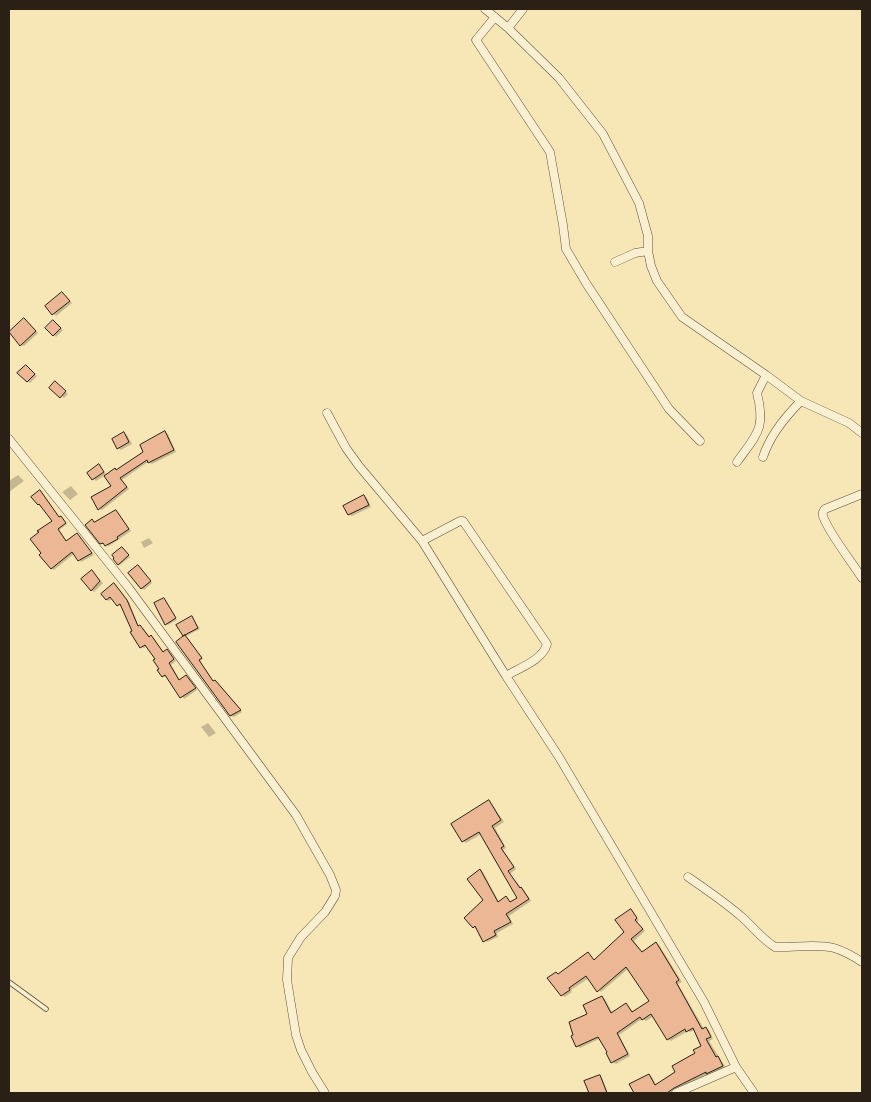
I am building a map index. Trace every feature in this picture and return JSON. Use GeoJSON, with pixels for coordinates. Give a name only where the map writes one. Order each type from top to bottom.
{"type":"FeatureCollection","features":[{"type":"Feature","properties":{"kind":"street"},"geometry":{"type":"LineString","coordinates":[[485,9],[508,28],[559,78],[603,134],[639,203],[648,236],[648,251],[656,281],[682,317],[801,400],[849,423],[862,433]]}},
{"type":"Feature","properties":{"kind":"street"},"geometry":{"type":"LineString","coordinates":[[508,28],[523,9]]}},
{"type":"Feature","properties":{"kind":"street"},"geometry":{"type":"LineString","coordinates":[[495,17],[476,40],[550,152],[566,249],[586,283],[669,409],[700,441]]}},
{"type":"Feature","properties":{"kind":"street"},"geometry":{"type":"LineString","coordinates":[[615,262],[635,253],[648,251]]}},
{"type":"Feature","properties":{"kind":"street"},"geometry":{"type":"LineString","coordinates":[[737,462],[760,428],[760,406],[757,393],[766,375]]}},
{"type":"Feature","properties":{"kind":"street"},"geometry":{"type":"LineString","coordinates":[[762,457],[786,416],[801,400]]}},
{"type":"Feature","properties":{"kind":"street"},"geometry":{"type":"LineString","coordinates":[[327,413],[346,448],[359,466],[422,541],[559,757],[631,876],[704,1002],[736,1067],[754,1093]]}},
{"type":"Feature","properties":{"kind":"street"},"geometry":{"type":"LineString","coordinates":[[9,439],[145,610],[296,815],[330,875],[336,890],[335,896],[325,912],[301,937],[288,958],[287,980],[296,1035],[301,1050],[312,1072],[326,1093]]}},
{"type":"Feature","properties":{"kind":"street"},"geometry":{"type":"LineString","coordinates":[[862,494],[825,509],[823,512],[823,516],[832,532],[862,578]]}},
{"type":"Feature","properties":{"kind":"street"},"geometry":{"type":"LineString","coordinates":[[422,541],[463,521],[545,640],[546,647],[539,656],[506,676]]}},
{"type":"Feature","properties":{"kind":"street"},"geometry":{"type":"LineString","coordinates":[[688,877],[732,908],[775,947],[819,946],[834,948],[862,962]]}},
{"type":"Feature","properties":{"kind":"street"},"geometry":{"type":"LineString","coordinates":[[676,1093],[736,1067]]}},
{"type":"Feature","properties":{"kind":"lane"},"geometry":{"type":"LineString","coordinates":[[9,982],[46,1009]]}},
{"type":"Feature","properties":{"kind":"building"},"geometry":{"type":"Polygon","coordinates":[[[62,292],[70,301],[52,315],[45,306],[62,292]]]}},
{"type":"Feature","properties":{"kind":"building"},"geometry":{"type":"Polygon","coordinates":[[[24,318],[36,331],[20,346],[9,332],[24,318]]]}},
{"type":"Feature","properties":{"kind":"building"},"geometry":{"type":"Polygon","coordinates":[[[53,320],[61,328],[53,336],[45,328],[53,320]]]}},
{"type":"Feature","properties":{"kind":"building"},"geometry":{"type":"Polygon","coordinates":[[[26,365],[35,374],[27,382],[17,373],[26,365]]]}},
{"type":"Feature","properties":{"kind":"building"},"geometry":{"type":"Polygon","coordinates":[[[55,381],[66,391],[60,398],[49,388],[55,381]]]}},
{"type":"Feature","properties":{"kind":"building"},"geometry":{"type":"Polygon","coordinates":[[[165,431],[174,450],[148,463],[147,460],[120,478],[127,487],[98,510],[91,497],[111,486],[104,476],[143,452],[140,445],[165,431]]]}},
{"type":"Feature","properties":{"kind":"building"},"geometry":{"type":"Polygon","coordinates":[[[124,432],[129,442],[117,449],[112,439],[124,432]]]}},
{"type":"Feature","properties":{"kind":"building"},"geometry":{"type":"Polygon","coordinates":[[[99,464],[104,472],[92,480],[87,473],[99,464]]]}},
{"type":"Feature","properties":{"kind":"building"},"geometry":{"type":"Polygon","coordinates":[[[40,490],[59,517],[61,516],[66,523],[58,529],[66,541],[77,533],[92,553],[78,561],[72,552],[51,569],[39,555],[41,553],[30,539],[39,532],[37,531],[52,521],[31,497],[40,490]]]}},
{"type":"Feature","properties":{"kind":"building"},"geometry":{"type":"Polygon","coordinates":[[[364,495],[369,505],[348,515],[343,506],[364,495]]]}},
{"type":"Feature","properties":{"kind":"building"},"geometry":{"type":"Polygon","coordinates":[[[116,510],[129,529],[117,537],[118,539],[105,546],[103,543],[100,544],[85,525],[92,519],[94,522],[116,510]]]}},
{"type":"Feature","properties":{"kind":"building"},"geometry":{"type":"Polygon","coordinates":[[[122,547],[129,555],[118,565],[112,555],[122,547]]]}},
{"type":"Feature","properties":{"kind":"building"},"geometry":{"type":"Polygon","coordinates":[[[138,565],[151,581],[141,589],[128,573],[138,565]]]}},
{"type":"Feature","properties":{"kind":"building"},"geometry":{"type":"Polygon","coordinates":[[[92,570],[100,581],[91,591],[81,579],[92,570]]]}},
{"type":"Feature","properties":{"kind":"building"},"geometry":{"type":"Polygon","coordinates":[[[114,583],[127,600],[138,626],[140,625],[149,637],[151,635],[163,652],[167,649],[174,659],[169,663],[179,680],[186,675],[196,688],[180,698],[165,675],[162,677],[153,660],[155,659],[145,645],[140,648],[130,632],[132,631],[120,604],[117,606],[110,597],[106,600],[101,594],[114,583]]]}},
{"type":"Feature","properties":{"kind":"building"},"geometry":{"type":"Polygon","coordinates":[[[164,598],[176,618],[165,625],[154,603],[164,598]]]}},
{"type":"Feature","properties":{"kind":"building"},"geometry":{"type":"Polygon","coordinates":[[[192,616],[198,628],[183,636],[176,625],[192,616]]]}},
{"type":"Feature","properties":{"kind":"building"},"geometry":{"type":"Polygon","coordinates":[[[185,635],[202,658],[199,660],[213,681],[215,680],[241,710],[230,716],[176,642],[185,635]]]}},
{"type":"Feature","properties":{"kind":"building"},"geometry":{"type":"Polygon","coordinates":[[[489,800],[501,820],[492,826],[504,846],[501,848],[514,867],[508,871],[529,899],[506,914],[511,922],[494,931],[496,935],[483,942],[475,926],[473,928],[464,918],[483,900],[467,879],[480,869],[498,902],[506,896],[510,902],[517,898],[479,832],[462,842],[451,824],[489,800]]]}},
{"type":"Feature","properties":{"kind":"building"},"geometry":{"type":"Polygon","coordinates":[[[631,909],[637,918],[635,920],[643,929],[631,939],[642,952],[656,942],[679,980],[676,982],[702,1029],[706,1027],[711,1037],[706,1039],[723,1066],[706,1074],[706,1072],[667,1093],[634,1093],[629,1084],[649,1074],[655,1085],[675,1072],[672,1066],[695,1053],[693,1050],[701,1046],[693,1028],[686,1032],[685,1029],[667,1040],[651,1014],[642,1020],[640,1017],[617,1033],[628,1054],[611,1063],[598,1037],[576,1047],[571,1036],[573,1035],[569,1022],[587,1014],[583,1005],[602,996],[611,1013],[626,1003],[632,1012],[649,1001],[626,967],[597,992],[586,976],[561,996],[547,978],[556,972],[558,974],[588,952],[594,960],[624,932],[615,920],[631,909]]]}},
{"type":"Feature","properties":{"kind":"building"},"geometry":{"type":"Polygon","coordinates":[[[600,1075],[607,1093],[589,1093],[584,1081],[600,1075]]]}}]}
